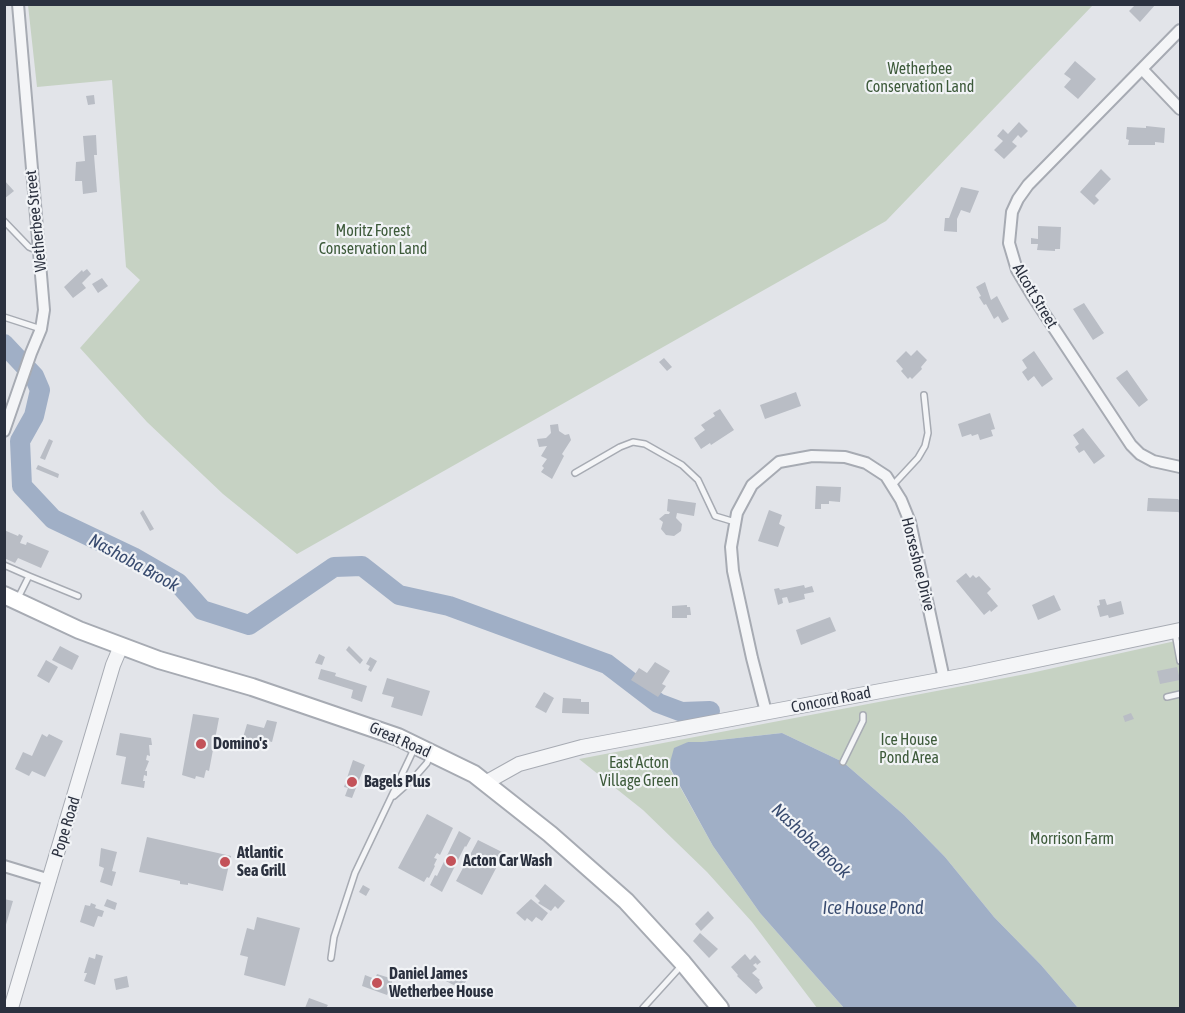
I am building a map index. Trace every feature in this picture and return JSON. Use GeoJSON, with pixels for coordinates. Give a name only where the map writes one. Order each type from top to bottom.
{"type":"FeatureCollection","features":[{"type":"Feature","properties":{"kind":"main road","name":"Great Road"},"geometry":{"type":"LineString","coordinates":[[11,598],[79,630],[159,660],[252,687],[361,723],[474,774],[550,834],[626,901],[683,963],[720,1008]]}},
{"type":"Feature","properties":{"kind":"street","name":"Wetherbee Street"},"geometry":{"type":"LineString","coordinates":[[4,431],[41,329],[44,310],[18,4]]}},
{"type":"Feature","properties":{"kind":"street","name":"Alcott Street"},"geometry":{"type":"LineString","coordinates":[[1180,30],[1028,185],[1012,212],[1009,243],[1017,270],[1032,295],[1131,445],[1140,454],[1153,461],[1180,466]]}},
{"type":"Feature","properties":{"kind":"street"},"geometry":{"type":"LineString","coordinates":[[1142,69],[1180,109]]}},
{"type":"Feature","properties":{"kind":"street","name":"Horseshoe Drive"},"geometry":{"type":"LineString","coordinates":[[766,712],[733,571],[731,547],[737,513],[752,485],[779,462],[812,456],[844,458],[866,463],[886,476],[901,500],[910,522],[944,679]]}},
{"type":"Feature","properties":{"kind":"street","name":"Concord Road"},"geometry":{"type":"LineString","coordinates":[[485,783],[519,764],[560,752],[944,679],[1177,631]]}},
{"type":"Feature","properties":{"kind":"street","name":"Pope Road"},"geometry":{"type":"LineString","coordinates":[[11,1008],[113,665],[121,646]]}},
{"type":"Feature","properties":{"kind":"street"},"geometry":{"type":"LineString","coordinates":[[4,866],[50,880]]}},
{"type":"Feature","properties":{"kind":"lane"},"geometry":{"type":"LineString","coordinates":[[4,221],[29,247],[39,252]]}},
{"type":"Feature","properties":{"kind":"lane"},"geometry":{"type":"LineString","coordinates":[[4,317],[41,329]]}},
{"type":"Feature","properties":{"kind":"lane"},"geometry":{"type":"LineString","coordinates":[[892,486],[918,458],[925,446],[928,433],[924,395]]}},
{"type":"Feature","properties":{"kind":"lane"},"geometry":{"type":"LineString","coordinates":[[575,473],[620,447],[633,442],[645,444],[682,465],[698,480],[715,516],[735,522]]}},
{"type":"Feature","properties":{"kind":"lane"},"geometry":{"type":"LineString","coordinates":[[4,565],[78,596]]}},
{"type":"Feature","properties":{"kind":"lane"},"geometry":{"type":"LineString","coordinates":[[11,598],[29,576]]}},
{"type":"Feature","properties":{"kind":"lane"},"geometry":{"type":"LineString","coordinates":[[1177,631],[1180,661]]}},
{"type":"Feature","properties":{"kind":"lane"},"geometry":{"type":"LineString","coordinates":[[1167,697],[1180,694]]}},
{"type":"Feature","properties":{"kind":"lane"},"geometry":{"type":"LineString","coordinates":[[843,762],[863,721],[863,715]]}},
{"type":"Feature","properties":{"kind":"lane"},"geometry":{"type":"LineString","coordinates":[[331,958],[334,937],[355,873],[416,746]]}},
{"type":"Feature","properties":{"kind":"lane"},"geometry":{"type":"LineString","coordinates":[[392,797],[413,779],[427,763],[431,754]]}},
{"type":"Feature","properties":{"kind":"lane"},"geometry":{"type":"LineString","coordinates":[[643,1008],[683,963]]}},
{"type":"Feature","properties":{"kind":"green space","name":"Moritz Forest Conservation Land"},"geometry":{"type":"Polygon","coordinates":[[[28,4],[1093,5],[886,221],[297,554],[223,494],[147,422],[80,348],[140,280],[126,267],[112,80],[37,87],[28,4]]]}},
{"type":"Feature","properties":{"kind":"green space","name":"Morrison Farm"},"geometry":{"type":"Polygon","coordinates":[[[1180,640],[1180,1008],[1078,1008],[1041,965],[994,917],[945,857],[904,815],[843,762],[782,733],[688,742],[669,767],[713,846],[760,913],[844,1008],[817,1008],[752,922],[707,872],[643,810],[579,759],[1031,673],[1180,640]]]}},
{"type":"Feature","properties":{"kind":"water","name":"Ice House Pond"},"geometry":{"type":"Polygon","coordinates":[[[782,733],[843,762],[904,815],[945,857],[994,917],[1041,965],[1078,1008],[844,1008],[760,913],[713,846],[669,766],[674,748],[688,742],[782,733]]]}},
{"type":"Feature","properties":{"kind":"building"},"geometry":{"type":"Polygon","coordinates":[[[1136,4],[1156,4],[1140,22],[1129,11],[1136,4]]]}},
{"type":"Feature","properties":{"kind":"building"},"geometry":{"type":"Polygon","coordinates":[[[1075,61],[1096,79],[1078,99],[1064,87],[1071,79],[1064,74],[1075,61]]]}},
{"type":"Feature","properties":{"kind":"building"},"geometry":{"type":"Polygon","coordinates":[[[94,95],[95,104],[88,105],[86,96],[94,95]]]}},
{"type":"Feature","properties":{"kind":"building"},"geometry":{"type":"Polygon","coordinates":[[[1019,122],[1028,131],[1021,138],[1018,135],[1012,142],[1017,146],[1004,159],[994,150],[1003,141],[997,136],[1003,129],[1008,134],[1019,122]]]}},
{"type":"Feature","properties":{"kind":"building"},"geometry":{"type":"Polygon","coordinates":[[[1146,126],[1165,128],[1164,143],[1128,145],[1127,127],[1146,128],[1146,126]]]}},
{"type":"Feature","properties":{"kind":"building"},"geometry":{"type":"Polygon","coordinates":[[[96,135],[97,155],[94,155],[97,192],[83,194],[82,181],[75,181],[76,162],[85,161],[83,136],[96,135]]]}},
{"type":"Feature","properties":{"kind":"building"},"geometry":{"type":"Polygon","coordinates":[[[1101,169],[1111,179],[1095,196],[1099,200],[1094,205],[1080,192],[1101,169]]]}},
{"type":"Feature","properties":{"kind":"building"},"geometry":{"type":"Polygon","coordinates":[[[4,180],[14,191],[4,199],[4,180]]]}},
{"type":"Feature","properties":{"kind":"building"},"geometry":{"type":"Polygon","coordinates":[[[961,187],[979,191],[970,213],[961,210],[957,219],[957,232],[944,231],[945,218],[949,218],[961,187]]]}},
{"type":"Feature","properties":{"kind":"building"},"geometry":{"type":"Polygon","coordinates":[[[1038,226],[1061,227],[1060,249],[1037,250],[1038,244],[1031,244],[1031,238],[1038,239],[1038,226]]]}},
{"type":"Feature","properties":{"kind":"building"},"geometry":{"type":"Polygon","coordinates":[[[87,269],[91,274],[82,283],[86,288],[73,298],[64,287],[82,270],[83,272],[87,269]]]}},
{"type":"Feature","properties":{"kind":"building"},"geometry":{"type":"Polygon","coordinates":[[[102,278],[108,286],[98,293],[92,284],[102,278]]]}},
{"type":"Feature","properties":{"kind":"building"},"geometry":{"type":"Polygon","coordinates":[[[985,282],[991,300],[997,296],[1009,319],[1002,323],[998,316],[994,319],[986,304],[984,305],[979,297],[981,296],[976,287],[985,282]]]}},
{"type":"Feature","properties":{"kind":"building"},"geometry":{"type":"Polygon","coordinates":[[[1084,303],[1104,333],[1093,340],[1073,309],[1084,303]]]}},
{"type":"Feature","properties":{"kind":"building"},"geometry":{"type":"Polygon","coordinates":[[[917,350],[927,360],[912,379],[910,377],[908,379],[896,361],[906,351],[911,356],[917,350]]]}},
{"type":"Feature","properties":{"kind":"building"},"geometry":{"type":"Polygon","coordinates":[[[1034,351],[1053,379],[1042,387],[1034,376],[1028,381],[1022,372],[1027,368],[1022,360],[1034,351]]]}},
{"type":"Feature","properties":{"kind":"building"},"geometry":{"type":"Polygon","coordinates":[[[664,358],[672,367],[667,371],[659,362],[664,358]]]}},
{"type":"Feature","properties":{"kind":"building"},"geometry":{"type":"Polygon","coordinates":[[[1127,370],[1148,400],[1139,407],[1116,378],[1127,370]]]}},
{"type":"Feature","properties":{"kind":"building"},"geometry":{"type":"Polygon","coordinates":[[[796,392],[801,406],[765,419],[760,405],[796,392]]]}},
{"type":"Feature","properties":{"kind":"building"},"geometry":{"type":"Polygon","coordinates":[[[720,409],[734,430],[701,449],[694,438],[705,430],[701,425],[715,416],[713,413],[720,409]]]}},
{"type":"Feature","properties":{"kind":"building"},"geometry":{"type":"Polygon","coordinates":[[[990,413],[995,429],[991,430],[993,436],[980,440],[978,434],[962,437],[958,424],[990,413]]]}},
{"type":"Feature","properties":{"kind":"building"},"geometry":{"type":"Polygon","coordinates":[[[558,424],[559,431],[565,435],[569,434],[571,440],[562,454],[564,456],[552,479],[541,472],[547,459],[541,456],[547,446],[539,447],[537,439],[546,438],[551,433],[550,425],[558,424]]]}},
{"type":"Feature","properties":{"kind":"building"},"geometry":{"type":"Polygon","coordinates":[[[1083,428],[1105,456],[1094,464],[1084,450],[1079,453],[1075,447],[1079,444],[1073,435],[1083,428]]]}},
{"type":"Feature","properties":{"kind":"building"},"geometry":{"type":"Polygon","coordinates":[[[49,439],[53,441],[45,460],[40,458],[49,439]]]}},
{"type":"Feature","properties":{"kind":"building"},"geometry":{"type":"Polygon","coordinates":[[[38,465],[59,474],[58,478],[36,469],[38,465]]]}},
{"type":"Feature","properties":{"kind":"building"},"geometry":{"type":"Polygon","coordinates":[[[816,486],[841,487],[840,502],[829,501],[829,504],[821,504],[821,509],[815,509],[816,486]]]}},
{"type":"Feature","properties":{"kind":"building"},"geometry":{"type":"Polygon","coordinates":[[[1148,498],[1178,499],[1180,513],[1147,511],[1148,498]]]}},
{"type":"Feature","properties":{"kind":"building"},"geometry":{"type":"Polygon","coordinates":[[[668,499],[696,503],[694,516],[677,513],[676,518],[682,524],[681,531],[674,536],[666,535],[661,529],[663,522],[659,519],[670,512],[667,511],[668,499]]]}},
{"type":"Feature","properties":{"kind":"building"},"geometry":{"type":"Polygon","coordinates":[[[143,510],[154,529],[150,531],[140,513],[143,510]]]}},
{"type":"Feature","properties":{"kind":"building"},"geometry":{"type":"Polygon","coordinates":[[[769,510],[782,515],[779,524],[785,527],[778,547],[758,541],[769,510]]]}},
{"type":"Feature","properties":{"kind":"building"},"geometry":{"type":"Polygon","coordinates":[[[4,530],[23,536],[20,543],[26,545],[27,542],[49,551],[41,568],[18,558],[15,563],[4,558],[4,530]]]}},
{"type":"Feature","properties":{"kind":"building"},"geometry":{"type":"Polygon","coordinates":[[[966,573],[970,578],[973,575],[976,578],[979,576],[991,589],[987,593],[998,606],[991,612],[990,610],[984,615],[956,581],[966,573]]]}},
{"type":"Feature","properties":{"kind":"building"},"geometry":{"type":"Polygon","coordinates":[[[804,585],[805,588],[812,586],[814,592],[804,594],[805,599],[789,603],[787,597],[782,598],[783,603],[778,605],[774,589],[804,585]]]}},
{"type":"Feature","properties":{"kind":"building"},"geometry":{"type":"Polygon","coordinates":[[[1054,595],[1061,610],[1038,620],[1032,605],[1054,595]]]}},
{"type":"Feature","properties":{"kind":"building"},"geometry":{"type":"Polygon","coordinates":[[[1105,599],[1107,605],[1121,601],[1124,614],[1109,618],[1108,615],[1100,617],[1097,606],[1100,605],[1099,600],[1105,599]]]}},
{"type":"Feature","properties":{"kind":"building"},"geometry":{"type":"Polygon","coordinates":[[[687,605],[690,607],[691,615],[687,615],[687,618],[672,618],[672,606],[687,605]]]}},
{"type":"Feature","properties":{"kind":"building"},"geometry":{"type":"Polygon","coordinates":[[[830,617],[836,631],[801,645],[796,630],[830,617]]]}},
{"type":"Feature","properties":{"kind":"building"},"geometry":{"type":"Polygon","coordinates":[[[60,646],[79,656],[72,670],[52,660],[60,646]]]}},
{"type":"Feature","properties":{"kind":"building"},"geometry":{"type":"Polygon","coordinates":[[[349,646],[363,660],[360,664],[346,650],[349,646]]]}},
{"type":"Feature","properties":{"kind":"building"},"geometry":{"type":"Polygon","coordinates":[[[319,654],[325,657],[322,665],[315,663],[319,654]]]}},
{"type":"Feature","properties":{"kind":"building"},"geometry":{"type":"Polygon","coordinates":[[[370,657],[377,661],[371,672],[368,670],[370,666],[366,664],[370,657]]]}},
{"type":"Feature","properties":{"kind":"building"},"geometry":{"type":"Polygon","coordinates":[[[46,660],[58,667],[49,683],[37,676],[46,660]]]}},
{"type":"Feature","properties":{"kind":"building"},"geometry":{"type":"Polygon","coordinates":[[[655,662],[670,671],[662,684],[666,686],[658,697],[631,680],[639,668],[647,673],[655,662]]]}},
{"type":"Feature","properties":{"kind":"building"},"geometry":{"type":"Polygon","coordinates":[[[1177,667],[1180,680],[1160,684],[1157,671],[1177,667]]]}},
{"type":"Feature","properties":{"kind":"building"},"geometry":{"type":"Polygon","coordinates":[[[321,669],[367,686],[362,702],[351,698],[353,690],[318,679],[321,669]]]}},
{"type":"Feature","properties":{"kind":"building"},"geometry":{"type":"Polygon","coordinates":[[[387,678],[430,691],[422,716],[391,707],[394,697],[382,694],[387,678]]]}},
{"type":"Feature","properties":{"kind":"building"},"geometry":{"type":"Polygon","coordinates":[[[544,692],[554,698],[546,713],[535,707],[544,692]]]}},
{"type":"Feature","properties":{"kind":"building"},"geometry":{"type":"Polygon","coordinates":[[[563,698],[589,702],[589,714],[562,713],[563,698]]]}},
{"type":"Feature","properties":{"kind":"building"},"geometry":{"type":"Polygon","coordinates":[[[1131,713],[1134,719],[1125,722],[1123,716],[1131,713]]]}},
{"type":"Feature","properties":{"kind":"building","name":"Domino's"},"geometry":{"type":"Polygon","coordinates":[[[193,714],[219,718],[209,771],[206,770],[204,778],[196,776],[195,779],[182,775],[193,714]]]}},
{"type":"Feature","properties":{"kind":"building"},"geometry":{"type":"Polygon","coordinates":[[[267,720],[277,722],[272,742],[261,739],[259,745],[242,741],[247,724],[264,728],[267,720]]]}},
{"type":"Feature","properties":{"kind":"building"},"geometry":{"type":"Polygon","coordinates":[[[120,733],[151,738],[150,756],[147,755],[146,760],[149,761],[145,771],[147,771],[147,776],[144,775],[143,781],[145,781],[144,788],[121,784],[126,757],[116,755],[120,733]]]}},
{"type":"Feature","properties":{"kind":"building"},"geometry":{"type":"Polygon","coordinates":[[[42,734],[47,737],[49,734],[63,741],[45,777],[32,771],[29,776],[15,769],[23,752],[32,756],[42,734]]]}},
{"type":"Feature","properties":{"kind":"building","name":"Bagels Plus"},"geometry":{"type":"Polygon","coordinates":[[[353,760],[365,765],[352,798],[345,796],[348,788],[344,787],[353,760]]]}},
{"type":"Feature","properties":{"kind":"building"},"geometry":{"type":"Polygon","coordinates":[[[427,814],[453,828],[440,855],[437,853],[434,858],[437,859],[435,866],[429,878],[427,877],[424,882],[398,868],[427,814]]]}},
{"type":"Feature","properties":{"kind":"building","name":"Acton Car Wash"},"geometry":{"type":"Polygon","coordinates":[[[459,831],[471,838],[442,892],[430,885],[435,875],[437,876],[459,831]]]}},
{"type":"Feature","properties":{"kind":"building"},"geometry":{"type":"Polygon","coordinates":[[[147,837],[231,856],[223,891],[188,883],[188,885],[180,884],[180,881],[139,872],[147,837]]]}},
{"type":"Feature","properties":{"kind":"building"},"geometry":{"type":"Polygon","coordinates":[[[478,840],[504,853],[482,895],[456,881],[478,840]]]}},
{"type":"Feature","properties":{"kind":"building"},"geometry":{"type":"Polygon","coordinates":[[[101,848],[117,852],[112,871],[116,872],[112,886],[100,882],[104,868],[99,866],[101,848]]]}},
{"type":"Feature","properties":{"kind":"building"},"geometry":{"type":"Polygon","coordinates":[[[545,884],[565,901],[558,909],[555,906],[551,911],[538,903],[540,901],[535,896],[545,884]]]}},
{"type":"Feature","properties":{"kind":"building"},"geometry":{"type":"Polygon","coordinates":[[[363,885],[370,889],[366,896],[359,892],[363,885]]]}},
{"type":"Feature","properties":{"kind":"building"},"geometry":{"type":"Polygon","coordinates":[[[4,899],[13,901],[5,928],[4,928],[4,899]]]}},
{"type":"Feature","properties":{"kind":"building"},"geometry":{"type":"Polygon","coordinates":[[[107,899],[117,903],[115,910],[104,906],[107,899]]]}},
{"type":"Feature","properties":{"kind":"building"},"geometry":{"type":"Polygon","coordinates":[[[531,899],[548,913],[542,921],[536,917],[532,922],[527,918],[525,921],[516,913],[531,899]]]}},
{"type":"Feature","properties":{"kind":"building"},"geometry":{"type":"Polygon","coordinates":[[[91,903],[96,905],[95,908],[104,911],[102,917],[98,916],[94,927],[80,922],[85,905],[90,906],[91,903]]]}},
{"type":"Feature","properties":{"kind":"building"},"geometry":{"type":"Polygon","coordinates":[[[708,911],[714,918],[701,931],[695,924],[708,911]]]}},
{"type":"Feature","properties":{"kind":"building"},"geometry":{"type":"Polygon","coordinates":[[[257,917],[300,928],[285,986],[244,975],[248,957],[240,955],[247,928],[254,930],[257,917]]]}},
{"type":"Feature","properties":{"kind":"building"},"geometry":{"type":"Polygon","coordinates":[[[700,933],[718,949],[709,958],[693,941],[700,933]]]}},
{"type":"Feature","properties":{"kind":"building"},"geometry":{"type":"Polygon","coordinates":[[[96,954],[103,956],[95,985],[84,981],[87,973],[84,973],[89,957],[95,959],[96,954]]]}},
{"type":"Feature","properties":{"kind":"building"},"geometry":{"type":"Polygon","coordinates":[[[745,954],[750,960],[755,955],[761,962],[753,965],[757,969],[752,973],[760,980],[763,988],[756,994],[731,967],[745,954]]]}},
{"type":"Feature","properties":{"kind":"building"},"geometry":{"type":"Polygon","coordinates":[[[444,968],[468,978],[461,989],[440,975],[444,968]]]}},
{"type":"Feature","properties":{"kind":"building","name":"Daniel James Wetherbee House"},"geometry":{"type":"Polygon","coordinates":[[[377,974],[393,979],[387,995],[362,986],[365,975],[375,979],[377,974]]]}},
{"type":"Feature","properties":{"kind":"building"},"geometry":{"type":"Polygon","coordinates":[[[127,976],[129,987],[116,990],[114,979],[127,976]]]}},
{"type":"Feature","properties":{"kind":"building"},"geometry":{"type":"Polygon","coordinates":[[[309,998],[328,1005],[326,1008],[305,1008],[309,998]]]}},
{"type":"Feature","properties":{"kind":"waterway","name":"Nashoba Brook"},"geometry":{"type":"LineString","coordinates":[[4,344],[34,376],[40,390],[34,416],[20,441],[22,486],[53,519],[133,557],[178,583],[202,610],[249,625],[334,567],[362,566],[399,595],[449,606],[607,664],[658,703],[682,712],[710,711]]}},
{"type":"Feature","properties":{"kind":"place","name":"Domino's"},"geometry":{"type":"Point","coordinates":[201,744]}},
{"type":"Feature","properties":{"kind":"place","name":"Bagels Plus"},"geometry":{"type":"Point","coordinates":[352,782]}},
{"type":"Feature","properties":{"kind":"place","name":"Acton Car Wash"},"geometry":{"type":"Point","coordinates":[451,861]}},
{"type":"Feature","properties":{"kind":"place","name":"Atlantic Sea Grill"},"geometry":{"type":"Point","coordinates":[225,862]}},
{"type":"Feature","properties":{"kind":"place","name":"Daniel James Wetherbee House"},"geometry":{"type":"Point","coordinates":[377,983]}},
{"type":"Feature","properties":{"kind":"park label","name":"Wetherbee Conservation Land"},"geometry":{"type":"Point","coordinates":[920,78]}},
{"type":"Feature","properties":{"kind":"park label","name":"Ice House Pond Area"},"geometry":{"type":"Point","coordinates":[909,749]}},
{"type":"Feature","properties":{"kind":"park label","name":"East Acton Village Green"},"geometry":{"type":"Point","coordinates":[639,772]}}]}
